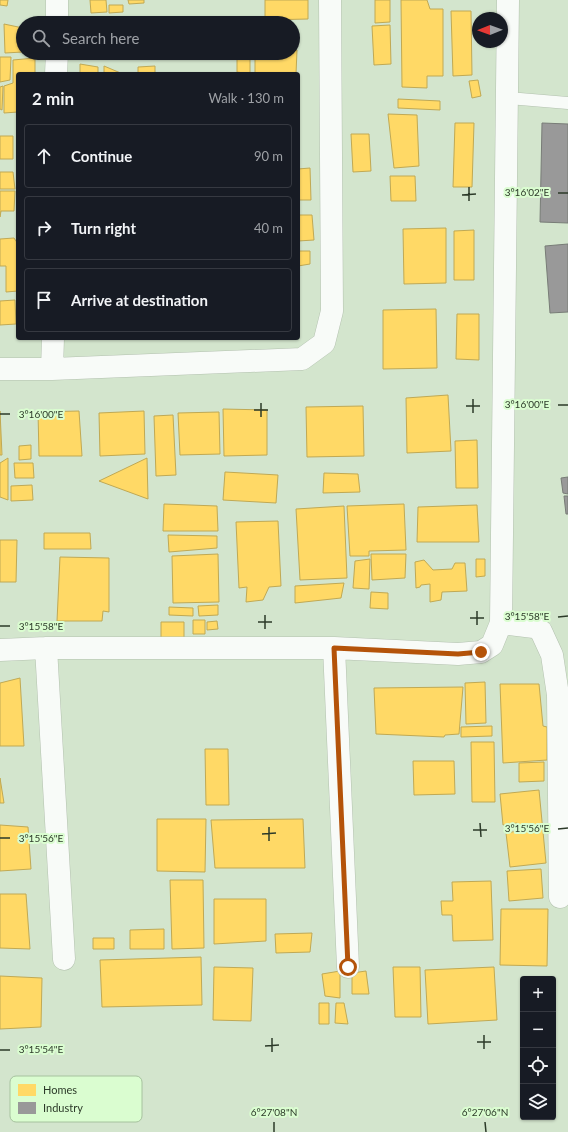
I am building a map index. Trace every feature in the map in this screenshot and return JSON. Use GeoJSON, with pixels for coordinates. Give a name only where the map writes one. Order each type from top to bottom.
{"type":"FeatureCollection","features":[{"type":"Feature","properties":{"kind":"street"},"geometry":{"type":"LineString","coordinates":[[57,0],[57,16]]}},
{"type":"Feature","properties":{"kind":"street"},"geometry":{"type":"LineString","coordinates":[[0,369],[52,369],[302,359],[324,344],[332,311],[330,0]]}},
{"type":"Feature","properties":{"kind":"street"},"geometry":{"type":"LineString","coordinates":[[0,650],[46,648],[334,648],[458,654],[481,652],[492,645],[501,623],[508,0]]}},
{"type":"Feature","properties":{"kind":"street"},"geometry":{"type":"LineString","coordinates":[[56,72],[57,60]]}},
{"type":"Feature","properties":{"kind":"street"},"geometry":{"type":"LineString","coordinates":[[52,369],[53,340]]}},
{"type":"Feature","properties":{"kind":"street"},"geometry":{"type":"LineString","coordinates":[[501,623],[534,627],[541,632],[552,655],[558,695],[560,897]]}},
{"type":"Feature","properties":{"kind":"street"},"geometry":{"type":"LineString","coordinates":[[46,648],[64,959]]}},
{"type":"Feature","properties":{"kind":"street"},"geometry":{"type":"LineString","coordinates":[[334,648],[348,967]]}},
{"type":"Feature","properties":{"kind":"lane"},"geometry":{"type":"LineString","coordinates":[[508,98],[568,103]]}},
{"type":"Feature","properties":{"kind":"building: Homes"},"geometry":{"type":"Polygon","coordinates":[[[0,0],[8,0],[7,6],[0,5],[0,0]]]}},
{"type":"Feature","properties":{"kind":"building: Homes"},"geometry":{"type":"Polygon","coordinates":[[[90,0],[106,0],[107,12],[91,13],[90,0]]]}},
{"type":"Feature","properties":{"kind":"building: Homes"},"geometry":{"type":"Polygon","coordinates":[[[128,0],[144,0],[144,3],[129,4],[128,0]]]}},
{"type":"Feature","properties":{"kind":"building: Homes"},"geometry":{"type":"Polygon","coordinates":[[[265,0],[308,0],[308,19],[300,19],[300,16],[265,16],[265,0]]]}},
{"type":"Feature","properties":{"kind":"building: Homes"},"geometry":{"type":"Polygon","coordinates":[[[375,0],[390,0],[390,22],[375,23],[375,0]]]}},
{"type":"Feature","properties":{"kind":"building: Homes"},"geometry":{"type":"Polygon","coordinates":[[[401,0],[427,0],[430,9],[443,9],[443,76],[427,76],[427,88],[402,87],[401,0]]]}},
{"type":"Feature","properties":{"kind":"building: Homes"},"geometry":{"type":"Polygon","coordinates":[[[109,5],[123,5],[123,12],[109,13],[109,5]]]}},
{"type":"Feature","properties":{"kind":"building: Homes"},"geometry":{"type":"Polygon","coordinates":[[[451,11],[471,11],[472,75],[453,76],[451,11]]]}},
{"type":"Feature","properties":{"kind":"building: Homes"},"geometry":{"type":"Polygon","coordinates":[[[4,24],[16,27],[16,52],[5,53],[4,24]]]}},
{"type":"Feature","properties":{"kind":"building: Homes"},"geometry":{"type":"Polygon","coordinates":[[[390,25],[391,64],[374,65],[372,26],[390,25]]]}},
{"type":"Feature","properties":{"kind":"building: Homes"},"geometry":{"type":"Polygon","coordinates":[[[0,57],[11,57],[10,80],[0,82],[0,57]]]}},
{"type":"Feature","properties":{"kind":"building: Homes"},"geometry":{"type":"Polygon","coordinates":[[[13,60],[35,60],[35,72],[16,72],[16,112],[4,113],[4,86],[13,83],[13,60]]]}},
{"type":"Feature","properties":{"kind":"building: Homes"},"geometry":{"type":"Polygon","coordinates":[[[237,60],[250,60],[250,72],[237,72],[237,60]]]}},
{"type":"Feature","properties":{"kind":"building: Homes"},"geometry":{"type":"Polygon","coordinates":[[[255,60],[297,60],[296,72],[255,72],[255,60]]]}},
{"type":"Feature","properties":{"kind":"building: Homes"},"geometry":{"type":"Polygon","coordinates":[[[80,64],[98,67],[98,72],[80,72],[80,64]]]}},
{"type":"Feature","properties":{"kind":"building: Homes"},"geometry":{"type":"Polygon","coordinates":[[[104,66],[118,72],[104,72],[104,66]]]}},
{"type":"Feature","properties":{"kind":"building: Homes"},"geometry":{"type":"Polygon","coordinates":[[[155,66],[155,72],[138,72],[138,67],[155,66]]]}},
{"type":"Feature","properties":{"kind":"building: Homes"},"geometry":{"type":"Polygon","coordinates":[[[478,80],[481,96],[472,98],[469,81],[478,80]]]}},
{"type":"Feature","properties":{"kind":"building: Homes"},"geometry":{"type":"Polygon","coordinates":[[[3,86],[2,110],[0,109],[0,87],[3,86]]]}},
{"type":"Feature","properties":{"kind":"building: Homes"},"geometry":{"type":"Polygon","coordinates":[[[398,99],[440,101],[440,110],[398,108],[398,99]]]}},
{"type":"Feature","properties":{"kind":"building: Homes"},"geometry":{"type":"Polygon","coordinates":[[[388,114],[417,115],[419,166],[394,168],[388,114]]]}},
{"type":"Feature","properties":{"kind":"building: Homes"},"geometry":{"type":"Polygon","coordinates":[[[455,123],[474,123],[472,187],[453,187],[455,123]]]}},
{"type":"Feature","properties":{"kind":"building: Homes"},"geometry":{"type":"Polygon","coordinates":[[[351,134],[369,134],[371,171],[353,172],[351,134]]]}},
{"type":"Feature","properties":{"kind":"building: Homes"},"geometry":{"type":"Polygon","coordinates":[[[0,136],[13,136],[13,159],[0,159],[0,136]]]}},
{"type":"Feature","properties":{"kind":"building: Homes"},"geometry":{"type":"Polygon","coordinates":[[[310,168],[311,200],[300,200],[300,169],[310,168]]]}},
{"type":"Feature","properties":{"kind":"building: Homes"},"geometry":{"type":"Polygon","coordinates":[[[0,172],[13,172],[15,189],[0,189],[0,172]]]}},
{"type":"Feature","properties":{"kind":"building: Homes"},"geometry":{"type":"Polygon","coordinates":[[[390,176],[415,176],[416,201],[391,201],[390,176]]]}},
{"type":"Feature","properties":{"kind":"building: Homes"},"geometry":{"type":"Polygon","coordinates":[[[0,191],[15,191],[14,211],[1,211],[0,217],[0,191]]]}},
{"type":"Feature","properties":{"kind":"building: Homes"},"geometry":{"type":"Polygon","coordinates":[[[300,215],[312,215],[314,240],[300,241],[300,215]]]}},
{"type":"Feature","properties":{"kind":"building: Homes"},"geometry":{"type":"Polygon","coordinates":[[[446,228],[446,283],[404,284],[403,229],[446,228]]]}},
{"type":"Feature","properties":{"kind":"building: Homes"},"geometry":{"type":"Polygon","coordinates":[[[474,230],[474,280],[454,280],[454,231],[474,230]]]}},
{"type":"Feature","properties":{"kind":"building: Homes"},"geometry":{"type":"Polygon","coordinates":[[[14,238],[16,241],[16,291],[6,292],[6,266],[0,266],[0,239],[14,238]]]}},
{"type":"Feature","properties":{"kind":"building: Homes"},"geometry":{"type":"Polygon","coordinates":[[[300,251],[310,251],[310,264],[300,266],[300,251]]]}},
{"type":"Feature","properties":{"kind":"building: Homes"},"geometry":{"type":"Polygon","coordinates":[[[15,300],[16,324],[0,325],[0,301],[15,300]]]}},
{"type":"Feature","properties":{"kind":"building: Homes"},"geometry":{"type":"Polygon","coordinates":[[[436,309],[437,368],[383,369],[383,310],[436,309]]]}},
{"type":"Feature","properties":{"kind":"building: Homes"},"geometry":{"type":"Polygon","coordinates":[[[457,314],[479,314],[479,360],[456,359],[457,314]]]}},
{"type":"Feature","properties":{"kind":"building: Homes"},"geometry":{"type":"Polygon","coordinates":[[[448,395],[451,451],[407,453],[406,398],[448,395]]]}},
{"type":"Feature","properties":{"kind":"building: Homes"},"geometry":{"type":"Polygon","coordinates":[[[363,406],[364,456],[307,457],[306,407],[363,406]]]}},
{"type":"Feature","properties":{"kind":"building: Homes"},"geometry":{"type":"Polygon","coordinates":[[[223,409],[267,410],[267,455],[224,456],[223,409]]]}},
{"type":"Feature","properties":{"kind":"building: Homes"},"geometry":{"type":"Polygon","coordinates":[[[0,411],[2,455],[0,455],[0,411]]]}},
{"type":"Feature","properties":{"kind":"building: Homes"},"geometry":{"type":"Polygon","coordinates":[[[79,411],[82,456],[39,456],[38,412],[79,411]]]}},
{"type":"Feature","properties":{"kind":"building: Homes"},"geometry":{"type":"Polygon","coordinates":[[[144,411],[145,454],[100,456],[99,413],[144,411]]]}},
{"type":"Feature","properties":{"kind":"building: Homes"},"geometry":{"type":"Polygon","coordinates":[[[219,412],[220,454],[180,455],[178,413],[219,412]]]}},
{"type":"Feature","properties":{"kind":"building: Homes"},"geometry":{"type":"Polygon","coordinates":[[[173,415],[176,475],[156,476],[154,416],[173,415]]]}},
{"type":"Feature","properties":{"kind":"building: Homes"},"geometry":{"type":"Polygon","coordinates":[[[477,440],[478,488],[456,488],[455,441],[477,440]]]}},
{"type":"Feature","properties":{"kind":"building: Homes"},"geometry":{"type":"Polygon","coordinates":[[[31,445],[31,459],[19,460],[19,446],[31,445]]]}},
{"type":"Feature","properties":{"kind":"building: Homes"},"geometry":{"type":"Polygon","coordinates":[[[8,458],[8,500],[0,497],[0,463],[8,458]]]}},
{"type":"Feature","properties":{"kind":"building: Homes"},"geometry":{"type":"Polygon","coordinates":[[[147,458],[148,499],[99,481],[147,458]]]}},
{"type":"Feature","properties":{"kind":"building: Homes"},"geometry":{"type":"Polygon","coordinates":[[[14,463],[33,463],[34,478],[15,478],[14,463]]]}},
{"type":"Feature","properties":{"kind":"building: Homes"},"geometry":{"type":"Polygon","coordinates":[[[225,472],[278,475],[276,503],[223,500],[225,472]]]}},
{"type":"Feature","properties":{"kind":"building: Homes"},"geometry":{"type":"Polygon","coordinates":[[[324,473],[358,474],[360,492],[323,493],[324,473]]]}},
{"type":"Feature","properties":{"kind":"building: Homes"},"geometry":{"type":"Polygon","coordinates":[[[32,485],[33,500],[11,501],[11,486],[32,485]]]}},
{"type":"Feature","properties":{"kind":"building: Homes"},"geometry":{"type":"Polygon","coordinates":[[[164,504],[217,506],[218,531],[163,531],[164,504]]]}},
{"type":"Feature","properties":{"kind":"building: Homes"},"geometry":{"type":"Polygon","coordinates":[[[404,504],[406,550],[369,551],[369,556],[350,556],[347,506],[404,504]]]}},
{"type":"Feature","properties":{"kind":"building: Homes"},"geometry":{"type":"Polygon","coordinates":[[[477,505],[479,542],[417,542],[418,507],[477,505]]]}},
{"type":"Feature","properties":{"kind":"building: Homes"},"geometry":{"type":"Polygon","coordinates":[[[344,506],[347,578],[300,580],[296,509],[344,506]]]}},
{"type":"Feature","properties":{"kind":"building: Homes"},"geometry":{"type":"Polygon","coordinates":[[[278,521],[281,586],[269,587],[263,600],[246,602],[247,587],[239,588],[236,522],[278,521]]]}},
{"type":"Feature","properties":{"kind":"building: Homes"},"geometry":{"type":"Polygon","coordinates":[[[44,533],[90,533],[91,549],[44,549],[44,533]]]}},
{"type":"Feature","properties":{"kind":"building: Homes"},"geometry":{"type":"Polygon","coordinates":[[[168,535],[217,536],[217,548],[169,552],[168,535]]]}},
{"type":"Feature","properties":{"kind":"building: Homes"},"geometry":{"type":"Polygon","coordinates":[[[0,540],[17,540],[16,582],[0,582],[0,540]]]}},
{"type":"Feature","properties":{"kind":"building: Homes"},"geometry":{"type":"Polygon","coordinates":[[[218,554],[219,602],[173,603],[172,556],[218,554]]]}},
{"type":"Feature","properties":{"kind":"building: Homes"},"geometry":{"type":"Polygon","coordinates":[[[371,554],[406,554],[405,578],[372,580],[371,554]]]}},
{"type":"Feature","properties":{"kind":"building: Homes"},"geometry":{"type":"Polygon","coordinates":[[[60,557],[109,558],[109,612],[103,611],[102,621],[57,621],[60,557]]]}},
{"type":"Feature","properties":{"kind":"building: Homes"},"geometry":{"type":"Polygon","coordinates":[[[370,559],[369,589],[353,588],[355,561],[370,559]]]}},
{"type":"Feature","properties":{"kind":"building: Homes"},"geometry":{"type":"Polygon","coordinates":[[[476,559],[485,559],[485,576],[476,577],[476,559]]]}},
{"type":"Feature","properties":{"kind":"building: Homes"},"geometry":{"type":"Polygon","coordinates":[[[424,560],[433,570],[452,569],[455,563],[465,563],[467,591],[442,592],[441,600],[430,602],[430,584],[421,585],[420,587],[416,588],[415,562],[424,560]]]}},
{"type":"Feature","properties":{"kind":"building: Homes"},"geometry":{"type":"Polygon","coordinates":[[[344,583],[341,598],[295,603],[295,586],[344,583]]]}},
{"type":"Feature","properties":{"kind":"building: Homes"},"geometry":{"type":"Polygon","coordinates":[[[371,592],[388,593],[388,609],[370,608],[371,592]]]}},
{"type":"Feature","properties":{"kind":"building: Homes"},"geometry":{"type":"Polygon","coordinates":[[[218,605],[218,615],[199,616],[198,606],[218,605]]]}},
{"type":"Feature","properties":{"kind":"building: Homes"},"geometry":{"type":"Polygon","coordinates":[[[169,607],[193,608],[193,616],[169,615],[169,607]]]}},
{"type":"Feature","properties":{"kind":"building: Homes"},"geometry":{"type":"Polygon","coordinates":[[[193,620],[205,620],[205,634],[193,634],[193,620]]]}},
{"type":"Feature","properties":{"kind":"building: Homes"},"geometry":{"type":"Polygon","coordinates":[[[217,621],[218,629],[207,630],[207,622],[217,621]]]}},
{"type":"Feature","properties":{"kind":"building: Homes"},"geometry":{"type":"Polygon","coordinates":[[[161,622],[184,622],[184,638],[161,638],[161,622]]]}},
{"type":"Feature","properties":{"kind":"building: Homes"},"geometry":{"type":"Polygon","coordinates":[[[20,678],[24,746],[0,746],[0,683],[20,678]]]}},
{"type":"Feature","properties":{"kind":"building: Homes"},"geometry":{"type":"Polygon","coordinates":[[[485,682],[486,723],[466,724],[465,683],[485,682]]]}},
{"type":"Feature","properties":{"kind":"building: Homes"},"geometry":{"type":"Polygon","coordinates":[[[500,684],[539,684],[543,726],[547,727],[547,760],[503,763],[500,684]]]}},
{"type":"Feature","properties":{"kind":"building: Homes"},"geometry":{"type":"Polygon","coordinates":[[[463,687],[459,734],[445,735],[444,737],[376,734],[374,688],[463,687]]]}},
{"type":"Feature","properties":{"kind":"building: Homes"},"geometry":{"type":"Polygon","coordinates":[[[492,726],[492,736],[461,737],[461,727],[492,726]]]}},
{"type":"Feature","properties":{"kind":"building: Homes"},"geometry":{"type":"Polygon","coordinates":[[[471,742],[494,742],[495,802],[472,802],[471,742]]]}},
{"type":"Feature","properties":{"kind":"building: Homes"},"geometry":{"type":"Polygon","coordinates":[[[205,749],[228,749],[229,805],[206,805],[205,749]]]}},
{"type":"Feature","properties":{"kind":"building: Homes"},"geometry":{"type":"Polygon","coordinates":[[[413,761],[454,761],[455,794],[414,795],[413,761]]]}},
{"type":"Feature","properties":{"kind":"building: Homes"},"geometry":{"type":"Polygon","coordinates":[[[544,762],[544,781],[519,782],[519,763],[544,762]]]}},
{"type":"Feature","properties":{"kind":"building: Homes"},"geometry":{"type":"Polygon","coordinates":[[[0,778],[4,803],[0,803],[0,778]]]}},
{"type":"Feature","properties":{"kind":"building: Homes"},"geometry":{"type":"Polygon","coordinates":[[[539,790],[546,863],[510,867],[506,833],[518,831],[517,823],[503,825],[500,794],[539,790]]]}},
{"type":"Feature","properties":{"kind":"building: Homes"},"geometry":{"type":"Polygon","coordinates":[[[157,819],[206,819],[205,872],[157,871],[157,819]]]}},
{"type":"Feature","properties":{"kind":"building: Homes"},"geometry":{"type":"Polygon","coordinates":[[[303,819],[305,868],[215,868],[211,820],[303,819]]]}},
{"type":"Feature","properties":{"kind":"building: Homes"},"geometry":{"type":"Polygon","coordinates":[[[0,825],[28,827],[31,869],[0,871],[0,825]]]}},
{"type":"Feature","properties":{"kind":"building: Homes"},"geometry":{"type":"Polygon","coordinates":[[[541,869],[543,898],[509,901],[507,871],[541,869]]]}},
{"type":"Feature","properties":{"kind":"building: Homes"},"geometry":{"type":"Polygon","coordinates":[[[170,880],[203,880],[204,948],[172,949],[170,880]]]}},
{"type":"Feature","properties":{"kind":"building: Homes"},"geometry":{"type":"Polygon","coordinates":[[[491,881],[493,940],[453,941],[452,915],[442,915],[441,901],[453,901],[452,882],[491,881]]]}},
{"type":"Feature","properties":{"kind":"building: Homes"},"geometry":{"type":"Polygon","coordinates":[[[0,894],[26,894],[30,949],[0,948],[0,894]]]}},
{"type":"Feature","properties":{"kind":"building: Homes"},"geometry":{"type":"Polygon","coordinates":[[[214,899],[266,899],[266,941],[214,944],[214,899]]]}},
{"type":"Feature","properties":{"kind":"building: Homes"},"geometry":{"type":"Polygon","coordinates":[[[501,909],[548,909],[547,966],[500,965],[501,909]]]}},
{"type":"Feature","properties":{"kind":"building: Homes"},"geometry":{"type":"Polygon","coordinates":[[[164,929],[164,949],[130,949],[130,930],[164,929]]]}},
{"type":"Feature","properties":{"kind":"building: Homes"},"geometry":{"type":"Polygon","coordinates":[[[312,933],[310,952],[276,953],[275,934],[312,933]]]}},
{"type":"Feature","properties":{"kind":"building: Homes"},"geometry":{"type":"Polygon","coordinates":[[[93,938],[114,938],[114,949],[93,949],[93,938]]]}},
{"type":"Feature","properties":{"kind":"building: Homes"},"geometry":{"type":"Polygon","coordinates":[[[201,957],[202,1005],[102,1007],[100,960],[201,957]]]}},
{"type":"Feature","properties":{"kind":"building: Homes"},"geometry":{"type":"Polygon","coordinates":[[[214,967],[253,968],[251,1021],[213,1020],[214,967]]]}},
{"type":"Feature","properties":{"kind":"building: Homes"},"geometry":{"type":"Polygon","coordinates":[[[393,967],[420,967],[421,1017],[395,1017],[393,967]]]}},
{"type":"Feature","properties":{"kind":"building: Homes"},"geometry":{"type":"Polygon","coordinates":[[[494,967],[497,1020],[428,1024],[425,970],[494,967]]]}},
{"type":"Feature","properties":{"kind":"building: Homes"},"geometry":{"type":"Polygon","coordinates":[[[340,971],[340,998],[325,996],[322,974],[340,971]]]}},
{"type":"Feature","properties":{"kind":"building: Homes"},"geometry":{"type":"Polygon","coordinates":[[[366,971],[369,994],[352,994],[352,973],[366,971]]]}},
{"type":"Feature","properties":{"kind":"building: Homes"},"geometry":{"type":"Polygon","coordinates":[[[0,976],[42,978],[41,1027],[0,1029],[0,976]]]}},
{"type":"Feature","properties":{"kind":"building: Homes"},"geometry":{"type":"Polygon","coordinates":[[[319,1003],[329,1003],[329,1024],[319,1024],[319,1003]]]}},
{"type":"Feature","properties":{"kind":"building: Homes"},"geometry":{"type":"Polygon","coordinates":[[[336,1003],[344,1003],[348,1024],[335,1023],[336,1003]]]}},
{"type":"Feature","properties":{"kind":"building: Industry"},"geometry":{"type":"Polygon","coordinates":[[[542,123],[568,124],[568,223],[540,222],[542,123]]]}},
{"type":"Feature","properties":{"kind":"building: Industry"},"geometry":{"type":"Polygon","coordinates":[[[568,244],[568,312],[550,313],[545,246],[568,244]]]}},
{"type":"Feature","properties":{"kind":"building: Industry"},"geometry":{"type":"Polygon","coordinates":[[[568,477],[568,494],[563,493],[561,478],[568,477]]]}},
{"type":"Feature","properties":{"kind":"building: Industry"},"geometry":{"type":"Polygon","coordinates":[[[564,496],[568,496],[568,514],[566,514],[564,496]]]}},
{"type":"Feature","properties":{"kind":"route"},"geometry":{"type":"LineString","coordinates":[[348,967],[334,648],[458,654],[481,652]]}}]}
